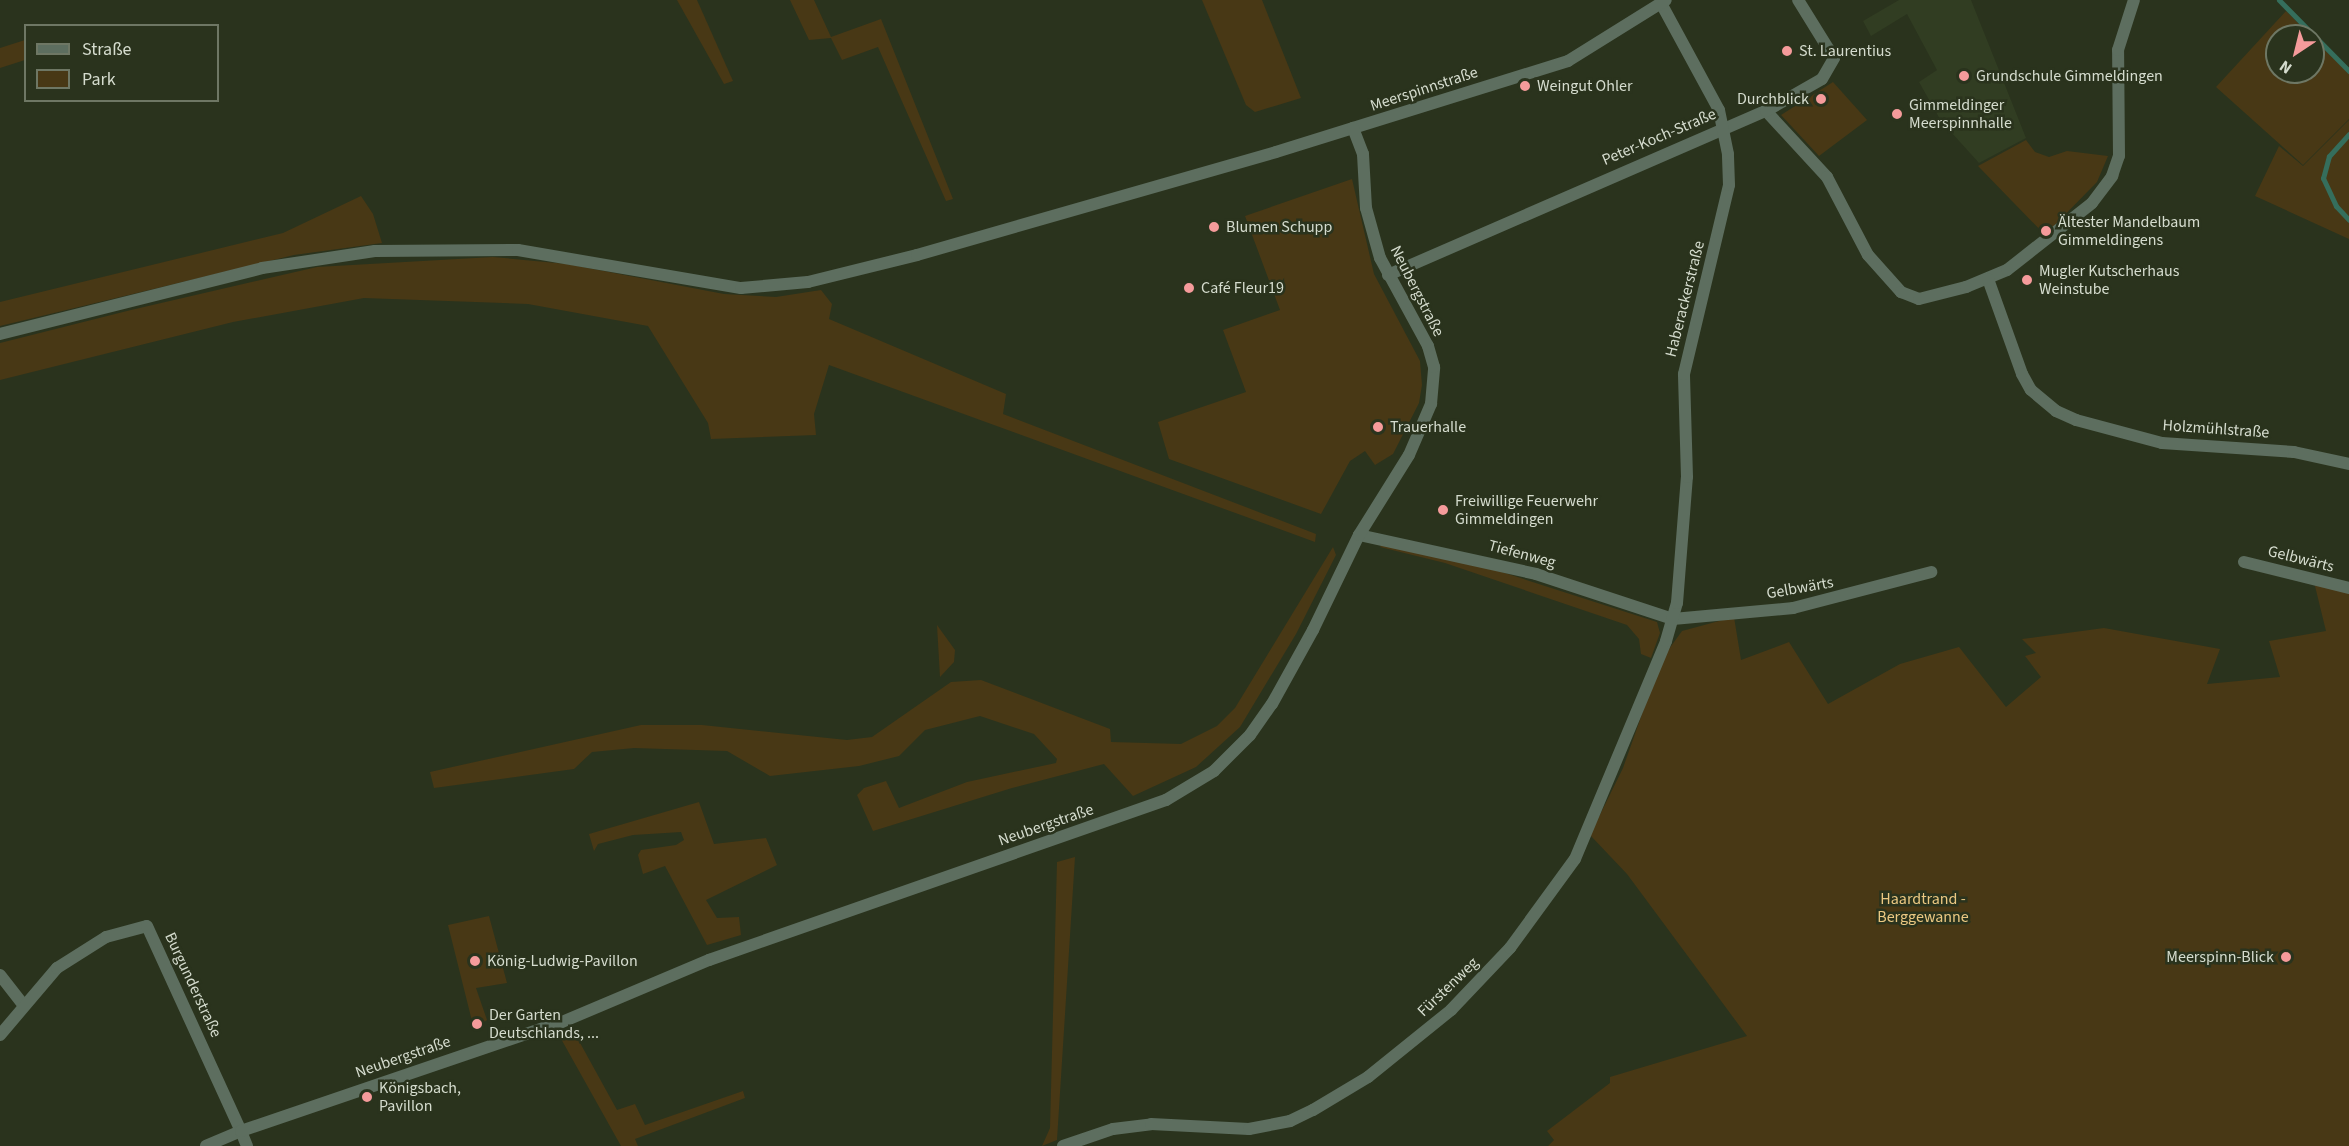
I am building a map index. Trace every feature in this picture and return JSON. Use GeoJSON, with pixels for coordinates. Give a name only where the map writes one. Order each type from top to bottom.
{"type":"FeatureCollection","features":[{"type":"Feature","properties":{"kind":"street","name":"Peter-Koch-Straße"},"geometry":{"type":"LineString","coordinates":[[1388,275],[1724,127],[1766,111],[1822,79],[1834,58],[1798,0]]}},
{"type":"Feature","properties":{"kind":"street"},"geometry":{"type":"LineString","coordinates":[[1766,111],[1827,177],[1868,255],[1901,292],[1919,299],[1988,279],[2007,270],[2092,203],[2118,165],[2118,50],[2134,0]]}},
{"type":"Feature","properties":{"kind":"street","name":"Meerspinnstraße"},"geometry":{"type":"LineString","coordinates":[[0,334],[261,268],[375,250],[451,248],[544,252],[741,288],[781,287],[917,255],[1388,118],[1575,58],[1663,2]]}},
{"type":"Feature","properties":{"kind":"street","name":"Haberackerstraße"},"geometry":{"type":"LineString","coordinates":[[1663,2],[1719,110],[1724,127],[1729,185],[1684,375],[1686,504],[1673,618]]}},
{"type":"Feature","properties":{"kind":"street","name":"Neubergstraße"},"geometry":{"type":"LineString","coordinates":[[206,1146],[241,1131],[562,1022],[709,960],[1166,800],[1214,771],[1250,735],[1313,630],[1359,535],[1409,455],[1431,404],[1434,383],[1428,346],[1388,275],[1368,217],[1363,154],[1353,128]]}},
{"type":"Feature","properties":{"kind":"street","name":"Holzmühlstraße"},"geometry":{"type":"LineString","coordinates":[[1988,279],[2022,374],[2031,390],[2056,411],[2076,420],[2162,443],[2294,452],[2349,464]]}},
{"type":"Feature","properties":{"kind":"street","name":"Tiefenweg"},"geometry":{"type":"LineString","coordinates":[[1359,535],[1536,574],[1673,618]]}},
{"type":"Feature","properties":{"kind":"street","name":"Gelbwärts"},"geometry":{"type":"LineString","coordinates":[[2244,562],[2349,588]]}},
{"type":"Feature","properties":{"kind":"street","name":"Gelbwärts"},"geometry":{"type":"LineString","coordinates":[[1673,618],[1793,608],[1931,572]]}},
{"type":"Feature","properties":{"kind":"street","name":"Fürstenweg"},"geometry":{"type":"LineString","coordinates":[[1063,1146],[1113,1129],[1141,1125],[1249,1129],[1290,1121],[1368,1077],[1412,1044],[1510,948],[1575,859],[1673,618]]}},
{"type":"Feature","properties":{"kind":"street","name":"Burgunderstraße"},"geometry":{"type":"LineString","coordinates":[[0,1035],[57,968],[106,937],[147,926],[241,1131]]}},
{"type":"Feature","properties":{"kind":"street"},"geometry":{"type":"LineString","coordinates":[[0,975],[24,1006]]}},
{"type":"Feature","properties":{"kind":"street"},"geometry":{"type":"LineString","coordinates":[[241,1131],[247,1146]]}},
{"type":"Feature","properties":{"kind":"shaded area","name":"Grundschule Gimmeldingen"},"geometry":{"type":"Polygon","coordinates":[[[1899,0],[1971,0],[2026,138],[1979,163],[1941,121],[1919,82],[1937,70],[1907,14],[1871,36],[1863,21],[1899,0]]]}},
{"type":"Feature","properties":{"kind":"green space"},"geometry":{"type":"Polygon","coordinates":[[[677,0],[697,0],[733,81],[724,84],[677,0]]]}},
{"type":"Feature","properties":{"kind":"green space"},"geometry":{"type":"Polygon","coordinates":[[[790,0],[814,0],[831,37],[881,19],[953,199],[946,201],[878,47],[842,60],[831,38],[809,40],[790,0]]]}},
{"type":"Feature","properties":{"kind":"green space"},"geometry":{"type":"Polygon","coordinates":[[[1202,0],[1262,0],[1301,98],[1255,112],[1246,105],[1202,0]]]}},
{"type":"Feature","properties":{"kind":"green space"},"geometry":{"type":"Polygon","coordinates":[[[2286,11],[2299,24],[2274,24],[2286,11]]]}},
{"type":"Feature","properties":{"kind":"green space"},"geometry":{"type":"Polygon","coordinates":[[[2265,34],[2265,84],[2325,84],[2325,50],[2349,74],[2349,119],[2303,165],[2216,87],[2265,34]]]}},
{"type":"Feature","properties":{"kind":"green space"},"geometry":{"type":"Polygon","coordinates":[[[24,40],[24,60],[0,68],[0,48],[24,40]]]}},
{"type":"Feature","properties":{"kind":"green space"},"geometry":{"type":"Polygon","coordinates":[[[1833,82],[1867,120],[1819,156],[1781,115],[1833,82]]]}},
{"type":"Feature","properties":{"kind":"green space"},"geometry":{"type":"Polygon","coordinates":[[[2349,120],[2349,239],[2255,196],[2279,146],[2303,166],[2349,120]]]}},
{"type":"Feature","properties":{"kind":"green space"},"geometry":{"type":"Polygon","coordinates":[[[2026,140],[2035,152],[2049,157],[2067,151],[2108,156],[2097,182],[2045,235],[1978,166],[2026,140]]]}},
{"type":"Feature","properties":{"kind":"green space"},"geometry":{"type":"Polygon","coordinates":[[[1352,179],[1374,274],[1420,361],[1422,385],[1419,403],[1393,454],[1375,465],[1365,451],[1350,461],[1321,514],[1169,459],[1158,422],[1246,392],[1223,330],[1280,310],[1245,216],[1352,179]]]}},
{"type":"Feature","properties":{"kind":"green space"},"geometry":{"type":"Polygon","coordinates":[[[361,196],[373,214],[382,243],[294,255],[0,326],[0,302],[283,233],[361,196]]]}},
{"type":"Feature","properties":{"kind":"green space"},"geometry":{"type":"Polygon","coordinates":[[[493,257],[567,264],[724,294],[776,297],[821,290],[832,304],[829,319],[1006,394],[1003,414],[1316,534],[1315,542],[829,365],[814,414],[816,435],[711,439],[708,423],[648,326],[528,304],[364,298],[233,322],[0,380],[0,343],[131,310],[317,267],[493,257]]]}},
{"type":"Feature","properties":{"kind":"green space"},"geometry":{"type":"Polygon","coordinates":[[[1382,545],[1458,558],[1657,622],[1660,633],[1651,658],[1641,654],[1639,639],[1627,625],[1445,563],[1380,547],[1382,545]]]}},
{"type":"Feature","properties":{"kind":"green space"},"geometry":{"type":"Polygon","coordinates":[[[1333,547],[1336,555],[1296,634],[1240,727],[1196,767],[1133,796],[1104,764],[1012,788],[873,831],[857,795],[864,788],[886,781],[899,808],[967,782],[1056,763],[1057,759],[1034,734],[980,716],[925,730],[899,756],[859,766],[770,776],[727,751],[634,748],[592,752],[574,769],[434,788],[430,772],[641,725],[702,725],[847,740],[872,737],[951,682],[981,680],[1110,729],[1111,742],[1181,744],[1217,726],[1235,708],[1333,547]]]}},
{"type":"Feature","properties":{"kind":"green space","name":"Haardtrand - Berggewanne"},"geometry":{"type":"Polygon","coordinates":[[[2314,582],[2349,592],[2349,1146],[1548,1146],[1554,1140],[1547,1131],[1610,1083],[1610,1077],[1747,1036],[1627,874],[1590,835],[1623,768],[1661,660],[1682,631],[1734,617],[1741,660],[1789,642],[1828,704],[1900,664],[1959,647],[2006,707],[2041,677],[2025,656],[2036,653],[2022,639],[2104,628],[2220,649],[2207,684],[2280,677],[2269,641],[2326,631],[2314,582]]]}},
{"type":"Feature","properties":{"kind":"green space"},"geometry":{"type":"Polygon","coordinates":[[[937,625],[955,650],[954,662],[940,677],[937,625]]]}},
{"type":"Feature","properties":{"kind":"green space"},"geometry":{"type":"Polygon","coordinates":[[[699,802],[714,844],[766,838],[777,865],[706,900],[717,918],[739,917],[741,935],[707,945],[665,866],[643,874],[638,855],[641,850],[676,845],[684,840],[681,832],[633,835],[598,844],[594,851],[589,834],[699,802]]]}},
{"type":"Feature","properties":{"kind":"green space"},"geometry":{"type":"Polygon","coordinates":[[[1075,857],[1057,1140],[1042,1146],[1050,1128],[1057,862],[1075,857]]]}},
{"type":"Feature","properties":{"kind":"green space"},"geometry":{"type":"Polygon","coordinates":[[[489,916],[507,983],[476,988],[487,1020],[474,1029],[448,925],[489,916]]]}},
{"type":"Feature","properties":{"kind":"green space"},"geometry":{"type":"Polygon","coordinates":[[[560,1037],[579,1041],[617,1110],[635,1104],[645,1125],[743,1091],[745,1098],[635,1139],[638,1146],[621,1146],[560,1037]]]}},
{"type":"Feature","properties":{"kind":"waterway"},"geometry":{"type":"LineString","coordinates":[[2279,0],[2349,71]]}},
{"type":"Feature","properties":{"kind":"waterway"},"geometry":{"type":"LineString","coordinates":[[2349,134],[2329,156],[2323,178],[2336,206],[2349,220]]}},
{"type":"Feature","properties":{"kind":"place","name":"St. Laurentius"},"geometry":{"type":"Point","coordinates":[1787,51]}},
{"type":"Feature","properties":{"kind":"place","name":"Grundschule Gimmeldingen"},"geometry":{"type":"Point","coordinates":[1964,76]}},
{"type":"Feature","properties":{"kind":"place","name":"Weingut Ohler"},"geometry":{"type":"Point","coordinates":[1525,86]}},
{"type":"Feature","properties":{"kind":"place","name":"Durchblick"},"geometry":{"type":"Point","coordinates":[1821,99]}},
{"type":"Feature","properties":{"kind":"place","name":"Gimmeldinger Meerspinnhalle"},"geometry":{"type":"Point","coordinates":[1897,114]}},
{"type":"Feature","properties":{"kind":"place","name":"Blumen Schupp"},"geometry":{"type":"Point","coordinates":[1214,227]}},
{"type":"Feature","properties":{"kind":"place","name":"Ältester Mandelbaum Gimmeldingens"},"geometry":{"type":"Point","coordinates":[2046,231]}},
{"type":"Feature","properties":{"kind":"place","name":"Mugler Kutscherhaus Weinstube"},"geometry":{"type":"Point","coordinates":[2027,280]}},
{"type":"Feature","properties":{"kind":"place","name":"Café Fleur19"},"geometry":{"type":"Point","coordinates":[1189,288]}},
{"type":"Feature","properties":{"kind":"place","name":"Trauerhalle"},"geometry":{"type":"Point","coordinates":[1378,427]}},
{"type":"Feature","properties":{"kind":"place","name":"Freiwillige Feuerwehr Gimmeldingen"},"geometry":{"type":"Point","coordinates":[1443,510]}},
{"type":"Feature","properties":{"kind":"place","name":"Meerspinn-Blick"},"geometry":{"type":"Point","coordinates":[2286,957]}},
{"type":"Feature","properties":{"kind":"place","name":"König-Ludwig-Pavillon"},"geometry":{"type":"Point","coordinates":[475,961]}},
{"type":"Feature","properties":{"kind":"place","name":"Der Garten Deutschlands, ..."},"geometry":{"type":"Point","coordinates":[477,1024]}},
{"type":"Feature","properties":{"kind":"place","name":"Königsbach, Pavillon"},"geometry":{"type":"Point","coordinates":[367,1097]}}]}
